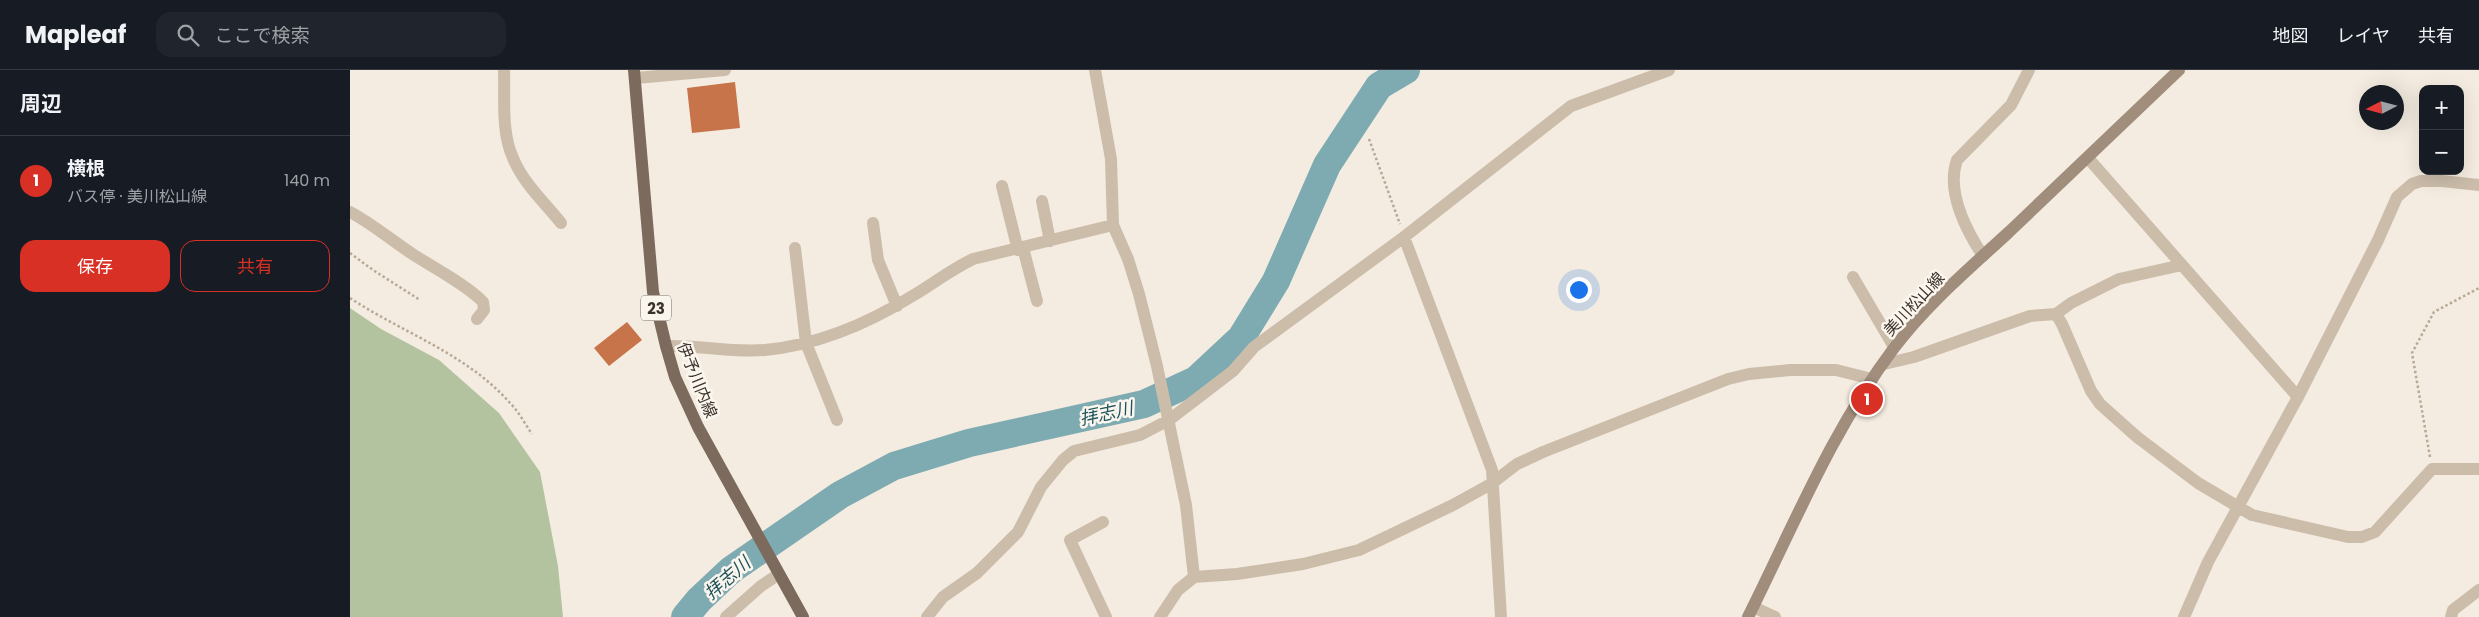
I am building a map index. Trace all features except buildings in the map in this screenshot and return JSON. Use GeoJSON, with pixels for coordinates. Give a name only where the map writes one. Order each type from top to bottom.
{"type":"FeatureCollection","features":[{"type":"Feature","properties":{"kind":"main road","name":"美川松山線"},"geometry":{"type":"LineString","coordinates":[[1751,612],[1837,435],[1894,347],[1931,307],[1983,256],[2179,70]]}},
{"type":"Feature","properties":{"kind":"main road","name":"伊予川内線"},"geometry":{"type":"LineString","coordinates":[[635,74],[650,269],[658,318],[675,377],[698,427],[803,617]]}},
{"type":"Feature","properties":{"kind":"street"},"geometry":{"type":"LineString","coordinates":[[504,70],[506,127],[512,157],[523,176],[561,223]]}},
{"type":"Feature","properties":{"kind":"street"},"geometry":{"type":"LineString","coordinates":[[635,74],[725,70]]}},
{"type":"Feature","properties":{"kind":"street"},"geometry":{"type":"LineString","coordinates":[[1096,70],[1111,159],[1113,225],[1128,259],[1139,294],[1157,366],[1186,505],[1194,577]]}},
{"type":"Feature","properties":{"kind":"street"},"geometry":{"type":"LineString","coordinates":[[927,617],[943,597],[977,573],[1018,532],[1041,487],[1063,460],[1074,451],[1140,435],[1168,417],[1233,371],[1254,347],[1404,237],[1571,106],[1669,70]]}},
{"type":"Feature","properties":{"kind":"street"},"geometry":{"type":"LineString","coordinates":[[1983,256],[1966,226],[1954,187],[1953,172],[1957,160],[2011,105],[2029,70]]}},
{"type":"Feature","properties":{"kind":"street"},"geometry":{"type":"LineString","coordinates":[[2088,158],[2298,397]]}},
{"type":"Feature","properties":{"kind":"street"},"geometry":{"type":"LineString","coordinates":[[2184,617],[2208,562],[2298,397],[2378,240],[2397,196],[2412,184],[2421,182],[2442,181],[2479,185]]}},
{"type":"Feature","properties":{"kind":"street"},"geometry":{"type":"LineString","coordinates":[[1002,186],[1038,301]]}},
{"type":"Feature","properties":{"kind":"street"},"geometry":{"type":"LineString","coordinates":[[1042,201],[1050,241]]}},
{"type":"Feature","properties":{"kind":"street"},"geometry":{"type":"LineString","coordinates":[[350,212],[366,220],[415,256],[428,262],[454,281],[475,293],[483,302],[484,310],[478,319]]}},
{"type":"Feature","properties":{"kind":"street"},"geometry":{"type":"LineString","coordinates":[[873,223],[878,260],[897,306]]}},
{"type":"Feature","properties":{"kind":"street"},"geometry":{"type":"LineString","coordinates":[[666,346],[766,350],[806,343],[853,327],[897,306],[958,266],[973,259],[1021,249],[1113,225]]}},
{"type":"Feature","properties":{"kind":"street"},"geometry":{"type":"LineString","coordinates":[[1404,237],[1492,470],[1491,484],[1501,617]]}},
{"type":"Feature","properties":{"kind":"street"},"geometry":{"type":"LineString","coordinates":[[794,248],[806,343],[837,420]]}},
{"type":"Feature","properties":{"kind":"street"},"geometry":{"type":"LineString","coordinates":[[1884,364],[1914,357],[2030,316],[2056,314],[2071,303],[2119,279],[2182,265]]}},
{"type":"Feature","properties":{"kind":"street"},"geometry":{"type":"LineString","coordinates":[[1853,277],[1894,347]]}},
{"type":"Feature","properties":{"kind":"street"},"geometry":{"type":"LineString","coordinates":[[2056,314],[2091,391],[2100,404],[2137,437],[2198,483],[2252,515],[2348,536],[2362,537],[2375,532],[2432,469],[2479,469]]}},
{"type":"Feature","properties":{"kind":"street"},"geometry":{"type":"LineString","coordinates":[[1160,617],[1178,590],[1194,577],[1237,574],[1303,564],[1359,550],[1419,523],[1491,484],[1517,464],[1728,379],[1766,372],[1819,370],[1852,373],[1872,379]]}},
{"type":"Feature","properties":{"kind":"street"},"geometry":{"type":"LineString","coordinates":[[1103,522],[1070,540],[1106,617]]}},
{"type":"Feature","properties":{"kind":"street"},"geometry":{"type":"LineString","coordinates":[[726,617],[777,570]]}},
{"type":"Feature","properties":{"kind":"street"},"geometry":{"type":"LineString","coordinates":[[2451,617],[2453,610],[2479,590]]}},
{"type":"Feature","properties":{"kind":"street"},"geometry":{"type":"LineString","coordinates":[[1751,612],[1775,617]]}},
{"type":"Feature","properties":{"kind":"path"},"geometry":{"type":"LineString","coordinates":[[1369,138],[1404,237]]}},
{"type":"Feature","properties":{"kind":"path"},"geometry":{"type":"LineString","coordinates":[[350,253],[420,300]]}},
{"type":"Feature","properties":{"kind":"path"},"geometry":{"type":"LineString","coordinates":[[2432,469],[2412,353],[2434,312],[2479,288]]}},
{"type":"Feature","properties":{"kind":"path"},"geometry":{"type":"LineString","coordinates":[[350,298],[384,320],[451,354],[478,373],[510,403],[532,434]]}},
{"type":"Feature","properties":{"kind":"green space"},"geometry":{"type":"Polygon","coordinates":[[[350,308],[381,329],[439,360],[499,413],[540,472],[558,566],[563,617],[350,617],[350,308]]]}},
{"type":"Feature","properties":{"kind":"waterway","name":"拝志川"},"geometry":{"type":"LineString","coordinates":[[685,617],[699,600],[731,570],[840,495],[894,466],[969,443],[1144,404],[1196,380],[1241,338],[1276,281],[1327,165],[1379,86],[1406,70]]}},
{"type":"Feature","properties":{"kind":"place","name":"横根"},"geometry":{"type":"Point","coordinates":[1867,399]}}]}
